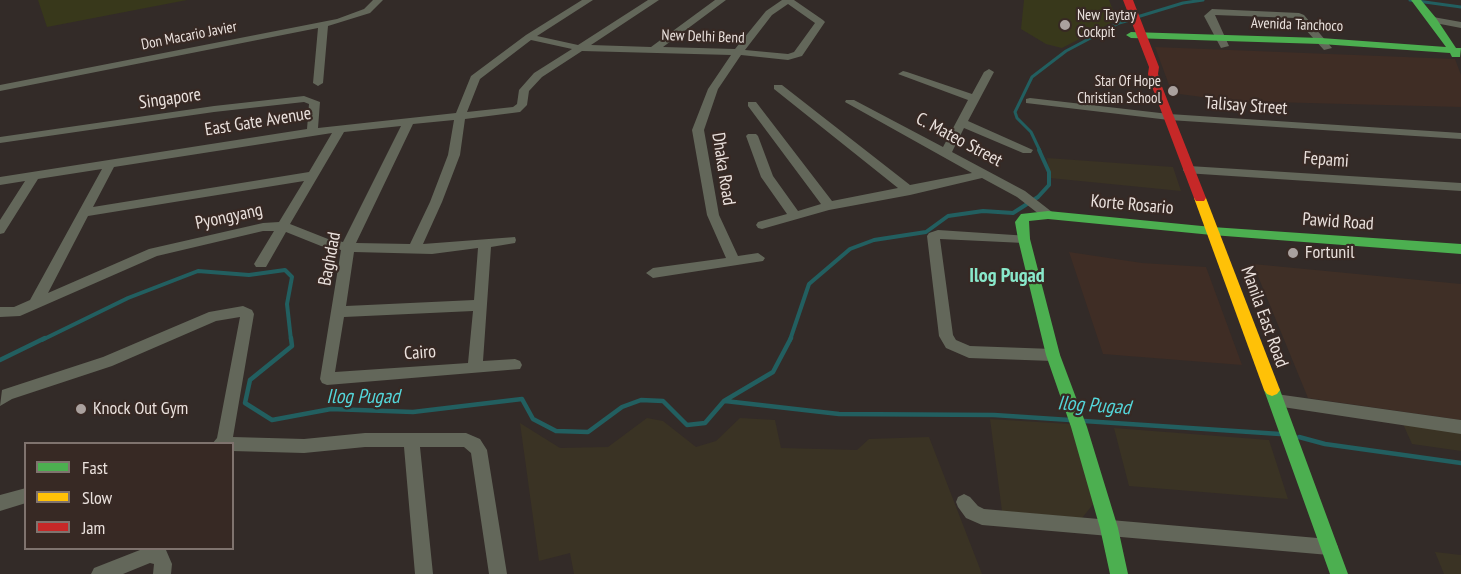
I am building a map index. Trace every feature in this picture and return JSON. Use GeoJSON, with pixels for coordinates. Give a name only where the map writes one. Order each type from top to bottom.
{"type":"FeatureCollection","features":[{"type":"Feature","properties":{"kind":"street","name":"Don Macario Javier"},"geometry":{"type":"LineString","coordinates":[[0,88],[323,24],[367,11],[378,0]]}},
{"type":"Feature","properties":{"kind":"street"},"geometry":{"type":"LineString","coordinates":[[414,249],[454,156],[460,116],[479,74],[529,37],[588,0]]}},
{"type":"Feature","properties":{"kind":"street"},"geometry":{"type":"LineString","coordinates":[[581,48],[654,0]]}},
{"type":"Feature","properties":{"kind":"street"},"geometry":{"type":"LineString","coordinates":[[652,50],[721,0]]}},
{"type":"Feature","properties":{"kind":"street","name":"New Delhi Bend"},"geometry":{"type":"LineString","coordinates":[[529,37],[581,48],[738,52],[788,57],[798,54],[820,22],[788,0]]}},
{"type":"Feature","properties":{"kind":"street","name":"Dhaka Road"},"geometry":{"type":"LineString","coordinates":[[734,261],[713,215],[698,130],[713,89],[738,52],[769,13],[788,0]]}},
{"type":"Feature","properties":{"kind":"street","name":"Manila East Road"},"geometry":{"type":"LineString","coordinates":[[1118,0],[1154,67],[1153,74],[1339,574]]}},
{"type":"Feature","properties":{"kind":"street"},"geometry":{"type":"LineString","coordinates":[[1418,2],[1458,53]]}},
{"type":"Feature","properties":{"kind":"street"},"geometry":{"type":"LineString","coordinates":[[1223,42],[1209,16],[1212,12],[1296,15],[1301,17],[1324,45]]}},
{"type":"Feature","properties":{"kind":"street"},"geometry":{"type":"LineString","coordinates":[[1433,20],[1461,26]]}},
{"type":"Feature","properties":{"kind":"street"},"geometry":{"type":"LineString","coordinates":[[318,83],[323,24]]}},
{"type":"Feature","properties":{"kind":"street","name":"Avenida Tanchoco"},"geometry":{"type":"LineString","coordinates":[[1133,26],[1223,42],[1458,53]]}},
{"type":"Feature","properties":{"kind":"street","name":"East Gate Avenue"},"geometry":{"type":"LineString","coordinates":[[0,181],[312,132],[516,110],[522,105],[524,90],[529,83],[581,48]]}},
{"type":"Feature","properties":{"kind":"street"},"geometry":{"type":"LineString","coordinates":[[945,154],[989,72]]}},
{"type":"Feature","properties":{"kind":"street"},"geometry":{"type":"LineString","coordinates":[[903,74],[975,99]]}},
{"type":"Feature","properties":{"kind":"street"},"geometry":{"type":"LineString","coordinates":[[778,87],[910,191]]}},
{"type":"Feature","properties":{"kind":"street","name":"Singapore"},"geometry":{"type":"LineString","coordinates":[[0,140],[214,109],[304,99],[315,102],[312,132]]}},
{"type":"Feature","properties":{"kind":"street","name":"Talisay Street"},"geometry":{"type":"LineString","coordinates":[[1030,101],[1169,117],[1461,135]]}},
{"type":"Feature","properties":{"kind":"street","name":"C. Mateo Street"},"geometry":{"type":"LineString","coordinates":[[850,102],[1021,194],[1048,215]]}},
{"type":"Feature","properties":{"kind":"street"},"geometry":{"type":"LineString","coordinates":[[752,104],[829,206]]}},
{"type":"Feature","properties":{"kind":"street","name":"Baghdad"},"geometry":{"type":"LineString","coordinates":[[327,379],[350,237],[409,121]]}},
{"type":"Feature","properties":{"kind":"street"},"geometry":{"type":"LineString","coordinates":[[962,123],[1027,150]]}},
{"type":"Feature","properties":{"kind":"street"},"geometry":{"type":"LineString","coordinates":[[261,264],[340,129]]}},
{"type":"Feature","properties":{"kind":"street"},"geometry":{"type":"LineString","coordinates":[[752,136],[767,177],[796,217]]}},
{"type":"Feature","properties":{"kind":"street"},"geometry":{"type":"LineString","coordinates":[[35,304],[110,164]]}},
{"type":"Feature","properties":{"kind":"street","name":"Fepami"},"geometry":{"type":"LineString","coordinates":[[1189,170],[1461,187]]}},
{"type":"Feature","properties":{"kind":"street"},"geometry":{"type":"LineString","coordinates":[[762,225],[829,206],[984,174]]}},
{"type":"Feature","properties":{"kind":"street"},"geometry":{"type":"LineString","coordinates":[[83,213],[315,175]]}},
{"type":"Feature","properties":{"kind":"street"},"geometry":{"type":"LineString","coordinates":[[0,230],[33,176]]}},
{"type":"Feature","properties":{"kind":"street"},"geometry":{"type":"LineString","coordinates":[[1048,215],[1025,217],[1021,222],[1024,239],[1053,355],[1079,427],[1109,528],[1119,574]]}},
{"type":"Feature","properties":{"kind":"street","name":"Korte Rosario"},"geometry":{"type":"LineString","coordinates":[[1048,215],[1212,231]]}},
{"type":"Feature","properties":{"kind":"street","name":"Pyongyang"},"geometry":{"type":"LineString","coordinates":[[0,312],[15,312],[154,252],[263,227],[282,226],[326,243],[348,247],[414,249],[510,240]]}},
{"type":"Feature","properties":{"kind":"street","name":"Pawid Road"},"geometry":{"type":"LineString","coordinates":[[1212,231],[1461,249]]}},
{"type":"Feature","properties":{"kind":"street"},"geometry":{"type":"LineString","coordinates":[[1024,239],[938,234],[933,236],[946,336],[951,344],[969,352],[1053,355]]}},
{"type":"Feature","properties":{"kind":"street"},"geometry":{"type":"LineString","coordinates":[[475,368],[485,244]]}},
{"type":"Feature","properties":{"kind":"street"},"geometry":{"type":"LineString","coordinates":[[653,273],[758,258]]}},
{"type":"Feature","properties":{"kind":"street"},"geometry":{"type":"LineString","coordinates":[[339,312],[480,304]]}},
{"type":"Feature","properties":{"kind":"street"},"geometry":{"type":"LineString","coordinates":[[0,400],[8,394],[107,362],[214,316],[243,311],[247,314],[222,442]]}},
{"type":"Feature","properties":{"kind":"street","name":"Cairo"},"geometry":{"type":"LineString","coordinates":[[327,379],[515,365]]}},
{"type":"Feature","properties":{"kind":"street"},"geometry":{"type":"LineString","coordinates":[[1276,400],[1461,427]]}},
{"type":"Feature","properties":{"kind":"street"},"geometry":{"type":"LineString","coordinates":[[234,443],[304,446],[365,440],[466,440],[479,450],[498,574]]}},
{"type":"Feature","properties":{"kind":"street"},"geometry":{"type":"LineString","coordinates":[[411,440],[424,574]]}},
{"type":"Feature","properties":{"kind":"street"},"geometry":{"type":"LineString","coordinates":[[0,503],[24,496]]}},
{"type":"Feature","properties":{"kind":"street"},"geometry":{"type":"LineString","coordinates":[[964,502],[972,512],[982,517],[1329,548]]}},
{"type":"Feature","properties":{"kind":"street"},"geometry":{"type":"LineString","coordinates":[[100,574],[150,555],[160,556],[163,564],[162,574]]}},
{"type":"Feature","properties":{"kind":"shaded area"},"geometry":{"type":"Polygon","coordinates":[[[38,0],[187,0],[47,27],[38,0]]]}},
{"type":"Feature","properties":{"kind":"shaded area","name":"New Taytay Cockpit"},"geometry":{"type":"Polygon","coordinates":[[[1024,0],[1109,0],[1117,20],[1062,48],[1046,44],[1021,29],[1024,0]]]}},
{"type":"Feature","properties":{"kind":"shaded area"},"geometry":{"type":"Polygon","coordinates":[[[1155,47],[1455,59],[1461,75],[1461,107],[1232,101],[1172,93],[1155,47]]]}},
{"type":"Feature","properties":{"kind":"shaded area"},"geometry":{"type":"Polygon","coordinates":[[[1047,158],[1173,167],[1181,191],[1050,178],[1047,158]]]}},
{"type":"Feature","properties":{"kind":"shaded area"},"geometry":{"type":"Polygon","coordinates":[[[1069,252],[1142,263],[1206,267],[1242,365],[1103,354],[1069,252]]]}},
{"type":"Feature","properties":{"kind":"shaded area"},"geometry":{"type":"Polygon","coordinates":[[[1253,264],[1461,284],[1461,420],[1308,398],[1253,264]]]}},
{"type":"Feature","properties":{"kind":"shaded area"},"geometry":{"type":"Polygon","coordinates":[[[647,418],[663,421],[696,447],[716,441],[740,418],[775,420],[781,448],[857,450],[869,439],[929,437],[982,574],[574,574],[570,553],[539,561],[520,423],[560,448],[608,447],[647,418]]]}},
{"type":"Feature","properties":{"kind":"shaded area"},"geometry":{"type":"Polygon","coordinates":[[[990,419],[1070,424],[1095,502],[1082,518],[1002,511],[990,419]]]}},
{"type":"Feature","properties":{"kind":"shaded area"},"geometry":{"type":"Polygon","coordinates":[[[1403,424],[1461,432],[1461,451],[1412,444],[1403,424]]]}},
{"type":"Feature","properties":{"kind":"shaded area"},"geometry":{"type":"Polygon","coordinates":[[[1114,428],[1269,440],[1288,499],[1129,486],[1114,428]]]}},
{"type":"Feature","properties":{"kind":"shaded area"},"geometry":{"type":"Polygon","coordinates":[[[1435,552],[1461,555],[1461,574],[1444,574],[1435,552]]]}},
{"type":"Feature","properties":{"kind":"waterway","name":"Ilog Pugad"},"geometry":{"type":"LineString","coordinates":[[1137,17],[1183,3],[1203,0]]}},
{"type":"Feature","properties":{"kind":"waterway","name":"Ilog Pugad"},"geometry":{"type":"LineString","coordinates":[[1410,0],[1461,7]]}},
{"type":"Feature","properties":{"kind":"waterway","name":"Ilog Pugad"},"geometry":{"type":"LineString","coordinates":[[1040,151],[1031,132],[1017,118],[1015,112],[1032,77],[1066,51],[1119,23],[1130,20]]}},
{"type":"Feature","properties":{"kind":"waterway","name":"Ilog Pugad"},"geometry":{"type":"LineString","coordinates":[[790,340],[809,284],[850,249],[874,240],[926,232],[948,216],[983,211],[1013,213],[1038,197],[1049,185],[1049,172],[1039,150]]}},
{"type":"Feature","properties":{"kind":"waterway","name":"Ilog Pugad"},"geometry":{"type":"LineString","coordinates":[[42,340],[128,298],[198,271],[249,275],[285,270],[292,277],[287,304],[291,340]]}},
{"type":"Feature","properties":{"kind":"waterway","name":"Ilog Pugad"},"geometry":{"type":"LineString","coordinates":[[0,360],[45,338]]}},
{"type":"Feature","properties":{"kind":"waterway","name":"Ilog Pugad"},"geometry":{"type":"LineString","coordinates":[[291,338],[292,346],[250,380],[245,403],[272,420],[331,409],[413,412],[522,399],[533,419],[556,431],[588,432],[622,407],[641,400],[663,401],[687,425],[705,423],[724,401],[773,372],[790,340]]}},
{"type":"Feature","properties":{"kind":"waterway","name":"Ilog Pugad"},"geometry":{"type":"LineString","coordinates":[[725,401],[839,414],[994,415],[1070,420]]}},
{"type":"Feature","properties":{"kind":"waterway","name":"Ilog Pugad"},"geometry":{"type":"LineString","coordinates":[[1084,421],[1280,434]]}},
{"type":"Feature","properties":{"kind":"waterway","name":"Ilog Pugad"},"geometry":{"type":"LineString","coordinates":[[1299,437],[1325,444],[1461,463]]}},
{"type":"Feature","properties":{"kind":"traffic: fast"},"geometry":{"type":"LineString","coordinates":[[1416,0],[1433,20],[1456,55]]}},
{"type":"Feature","properties":{"kind":"traffic: fast"},"geometry":{"type":"LineString","coordinates":[[1131,35],[1321,41],[1461,51]]}},
{"type":"Feature","properties":{"kind":"traffic: fast"},"geometry":{"type":"LineString","coordinates":[[1119,574],[1109,528],[1079,427],[1053,355],[1024,239],[1021,222],[1025,217],[1048,215],[1212,231],[1461,249]]}},
{"type":"Feature","properties":{"kind":"traffic: fast"},"geometry":{"type":"LineString","coordinates":[[1272,390],[1339,574]]}},
{"type":"Feature","properties":{"kind":"traffic: slow"},"geometry":{"type":"LineString","coordinates":[[1200,198],[1272,390]]}},
{"type":"Feature","properties":{"kind":"traffic: jam"},"geometry":{"type":"LineString","coordinates":[[1128,0],[1154,67],[1153,74],[1156,84],[1200,198]]}},
{"type":"Feature","properties":{"kind":"place","name":"New Taytay Cockpit"},"geometry":{"type":"Point","coordinates":[1065,25]}},
{"type":"Feature","properties":{"kind":"place","name":"Star Of Hope Christian School"},"geometry":{"type":"Point","coordinates":[1173,91]}},
{"type":"Feature","properties":{"kind":"place","name":"Fortunil"},"geometry":{"type":"Point","coordinates":[1293,253]}},
{"type":"Feature","properties":{"kind":"place","name":"Knock Out Gym"},"geometry":{"type":"Point","coordinates":[81,409]}},
{"type":"Feature","properties":{"kind":"district","name":"Ilog Pugad"},"geometry":{"type":"Point","coordinates":[1007,276]}}]}
